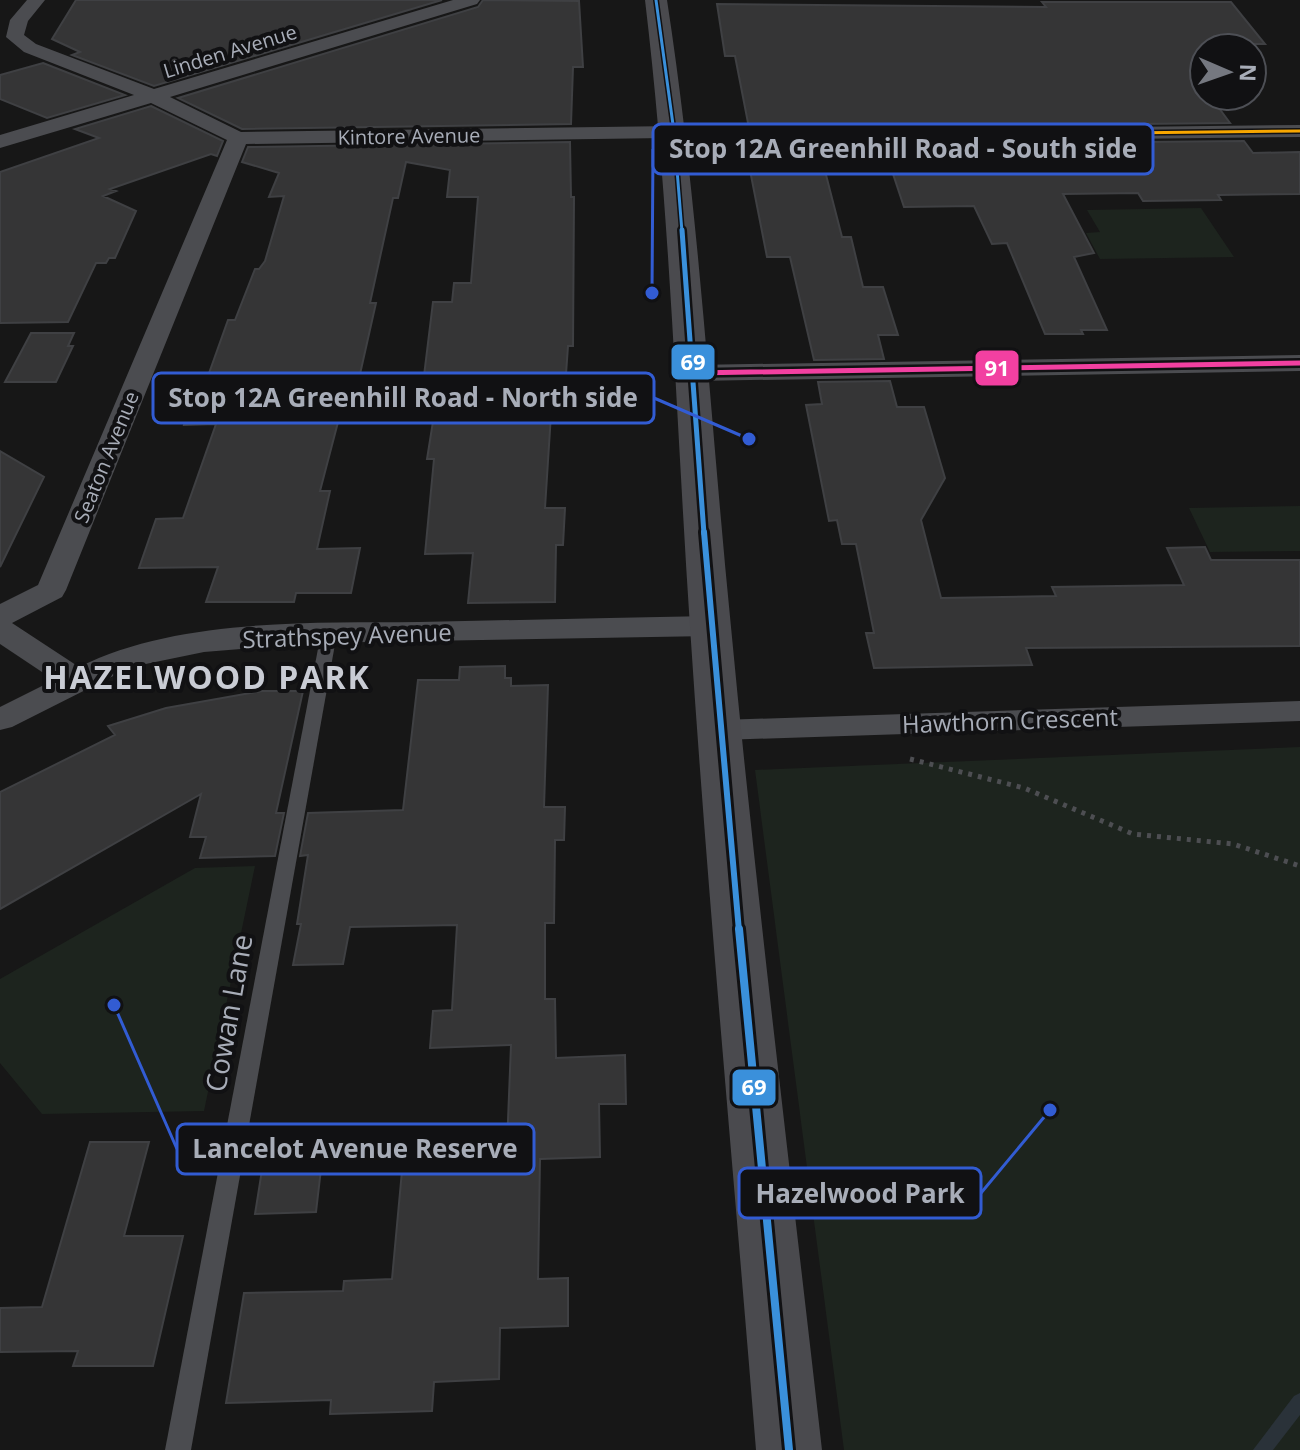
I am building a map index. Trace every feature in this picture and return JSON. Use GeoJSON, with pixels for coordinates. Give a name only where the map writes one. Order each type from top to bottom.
{"type":"FeatureCollection","features":[{"type":"Feature","properties":{"kind":"main road"},"geometry":{"type":"LineString","coordinates":[[656,0],[674,135],[694,373],[710,626],[789,1450]]}},
{"type":"Feature","properties":{"kind":"street"},"geometry":{"type":"LineString","coordinates":[[7,37],[36,0]]}},
{"type":"Feature","properties":{"kind":"street","name":"Linden Avenue"},"geometry":{"type":"LineString","coordinates":[[0,124],[426,0]]}},
{"type":"Feature","properties":{"kind":"street","name":"Linden Avenue"},"geometry":{"type":"LineString","coordinates":[[0,142],[471,0]]}},
{"type":"Feature","properties":{"kind":"street"},"geometry":{"type":"LineString","coordinates":[[388,12],[412,19]]}},
{"type":"Feature","properties":{"kind":"street","name":"Kintore Avenue"},"geometry":{"type":"LineString","coordinates":[[7,37],[153,96],[238,138],[1300,131]]}},
{"type":"Feature","properties":{"kind":"street","name":"Seaton Avenue"},"geometry":{"type":"LineString","coordinates":[[0,617],[51,590],[238,138]]}},
{"type":"Feature","properties":{"kind":"street"},"geometry":{"type":"LineString","coordinates":[[694,373],[1300,363]]}},
{"type":"Feature","properties":{"kind":"street","name":"Strathspey Avenue"},"geometry":{"type":"LineString","coordinates":[[0,720],[121,659],[204,642],[329,633],[710,626]]}},
{"type":"Feature","properties":{"kind":"street"},"geometry":{"type":"LineString","coordinates":[[0,630],[76,680]]}},
{"type":"Feature","properties":{"kind":"street","name":"Hawthorn Crescent"},"geometry":{"type":"LineString","coordinates":[[721,730],[1300,711]]}},
{"type":"Feature","properties":{"kind":"lane","name":"Cowan Lane"},"geometry":{"type":"LineString","coordinates":[[178,1450],[329,633]]}},
{"type":"Feature","properties":{"kind":"path"},"geometry":{"type":"LineString","coordinates":[[906,758],[1024,788],[1133,834],[1233,844],[1300,866]]}},
{"type":"Feature","properties":{"kind":"shaded area"},"geometry":{"type":"Polygon","coordinates":[[[1201,208],[1234,257],[1100,259],[1086,233],[1100,232],[1087,210],[1201,208]]]}},
{"type":"Feature","properties":{"kind":"shaded area"},"geometry":{"type":"Polygon","coordinates":[[[1300,506],[1300,551],[1210,552],[1189,508],[1300,506]]]}},
{"type":"Feature","properties":{"kind":"shaded area"},"geometry":{"type":"Polygon","coordinates":[[[1300,747],[1300,1450],[844,1450],[755,770],[1300,747]]]}},
{"type":"Feature","properties":{"kind":"shaded area"},"geometry":{"type":"Polygon","coordinates":[[[255,866],[204,1111],[42,1114],[0,1063],[0,979],[195,868],[255,866]]]}},
{"type":"Feature","properties":{"kind":"building"},"geometry":{"type":"Polygon","coordinates":[[[76,0],[442,0],[154,86],[72,55],[80,52],[52,39],[76,0]]]}},
{"type":"Feature","properties":{"kind":"building"},"geometry":{"type":"Polygon","coordinates":[[[483,0],[579,1],[583,67],[573,67],[571,124],[242,129],[178,98],[478,7],[483,0]]]}},
{"type":"Feature","properties":{"kind":"building"},"geometry":{"type":"Polygon","coordinates":[[[1042,2],[1231,2],[1255,32],[1188,32],[1188,112],[1222,112],[1230,123],[749,128],[735,56],[725,56],[717,4],[1046,7],[1042,2]]]}},
{"type":"Feature","properties":{"kind":"building"},"geometry":{"type":"Polygon","coordinates":[[[43,63],[125,95],[47,118],[0,99],[0,75],[43,63]]]}},
{"type":"Feature","properties":{"kind":"building"},"geometry":{"type":"Polygon","coordinates":[[[151,106],[223,141],[217,156],[211,154],[110,189],[116,191],[103,196],[136,211],[115,258],[109,258],[106,263],[96,263],[68,322],[0,323],[0,172],[99,138],[75,129],[151,106]]]}},
{"type":"Feature","properties":{"kind":"building"},"geometry":{"type":"Polygon","coordinates":[[[1244,141],[1253,153],[1300,152],[1300,194],[1218,195],[1221,200],[1143,201],[1138,193],[1063,194],[1094,253],[1074,257],[1107,330],[1081,330],[1083,334],[1045,334],[1007,243],[992,244],[974,206],[904,207],[892,171],[825,171],[842,237],[851,237],[863,287],[883,287],[898,335],[878,335],[884,359],[814,360],[790,257],[767,257],[747,155],[755,156],[753,146],[1244,141]]]}},
{"type":"Feature","properties":{"kind":"building"},"geometry":{"type":"Polygon","coordinates":[[[570,142],[571,197],[574,197],[573,346],[568,346],[564,402],[555,403],[554,414],[551,414],[545,508],[565,508],[563,545],[556,545],[555,602],[468,603],[473,553],[425,554],[434,459],[427,459],[439,384],[423,384],[433,302],[452,302],[454,283],[471,283],[478,197],[447,197],[450,170],[406,162],[398,198],[393,198],[370,303],[376,303],[358,383],[348,384],[320,491],[330,491],[317,549],[360,548],[351,593],[296,593],[294,602],[206,602],[218,567],[139,568],[156,519],[183,518],[216,424],[184,425],[196,390],[203,390],[228,320],[235,320],[255,269],[259,269],[265,261],[284,196],[269,197],[279,173],[242,162],[248,147],[570,142]]]}},
{"type":"Feature","properties":{"kind":"building"},"geometry":{"type":"Polygon","coordinates":[[[31,333],[74,333],[68,346],[73,346],[56,382],[5,382],[31,333]]]}},
{"type":"Feature","properties":{"kind":"building"},"geometry":{"type":"Polygon","coordinates":[[[890,381],[897,407],[924,407],[945,478],[921,520],[941,598],[1056,596],[1052,587],[1184,585],[1167,548],[1205,547],[1211,560],[1300,560],[1300,646],[1026,648],[1032,665],[874,668],[866,633],[874,633],[856,544],[842,544],[837,520],[829,521],[806,405],[822,404],[818,382],[890,381]]]}},
{"type":"Feature","properties":{"kind":"building"},"geometry":{"type":"Polygon","coordinates":[[[0,451],[44,477],[0,567],[0,451]]]}},
{"type":"Feature","properties":{"kind":"building"},"geometry":{"type":"Polygon","coordinates":[[[505,666],[505,678],[511,678],[511,686],[548,685],[544,807],[565,807],[564,840],[555,840],[554,923],[545,923],[545,999],[555,999],[556,1058],[625,1055],[626,1104],[599,1104],[600,1157],[540,1159],[538,1279],[568,1278],[568,1326],[500,1328],[499,1379],[434,1382],[432,1411],[330,1414],[331,1400],[226,1403],[244,1293],[343,1291],[344,1281],[392,1279],[402,1171],[506,1170],[511,1045],[430,1048],[433,1011],[452,1010],[457,925],[350,927],[343,964],[293,965],[308,855],[300,856],[308,813],[403,810],[418,680],[459,680],[460,667],[505,666]]]}},
{"type":"Feature","properties":{"kind":"building"},"geometry":{"type":"Polygon","coordinates":[[[262,691],[303,691],[276,813],[284,813],[275,856],[200,858],[206,837],[190,837],[201,794],[0,909],[0,792],[115,735],[108,726],[166,708],[262,691]]]}},
{"type":"Feature","properties":{"kind":"building"},"geometry":{"type":"Polygon","coordinates":[[[90,1142],[149,1142],[124,1236],[183,1236],[153,1366],[73,1366],[78,1351],[0,1352],[0,1308],[42,1307],[90,1142]]]}},
{"type":"Feature","properties":{"kind":"building"},"geometry":{"type":"Polygon","coordinates":[[[321,1169],[316,1212],[255,1214],[262,1170],[321,1169]]]}},
{"type":"Feature","properties":{"kind":"waterway"},"geometry":{"type":"LineString","coordinates":[[1262,1450],[1300,1401]]}},
{"type":"Feature","properties":{"kind":"transit line","name":"69"},"geometry":{"type":"LineString","coordinates":[[656,0],[674,132],[694,373],[710,626],[789,1450]]}},
{"type":"Feature","properties":{"kind":"transit line"},"geometry":{"type":"LineString","coordinates":[[675,138],[1300,131]]}},
{"type":"Feature","properties":{"kind":"transit line","name":"91"},"geometry":{"type":"LineString","coordinates":[[694,373],[1300,363]]}},
{"type":"Feature","properties":{"kind":"place","name":"Stop 12A Greenhill Road - South side"},"geometry":{"type":"Point","coordinates":[652,293]}},
{"type":"Feature","properties":{"kind":"place","name":"Stop 12A Greenhill Road - North side"},"geometry":{"type":"Point","coordinates":[749,439]}},
{"type":"Feature","properties":{"kind":"place","name":"Lancelot Avenue Reserve"},"geometry":{"type":"Point","coordinates":[114,1005]}},
{"type":"Feature","properties":{"kind":"place","name":"Hazelwood Park"},"geometry":{"type":"Point","coordinates":[1050,1110]}},
{"type":"Feature","properties":{"kind":"district","name":"HAZELWOOD PARK"},"geometry":{"type":"Point","coordinates":[207,676]}}]}
